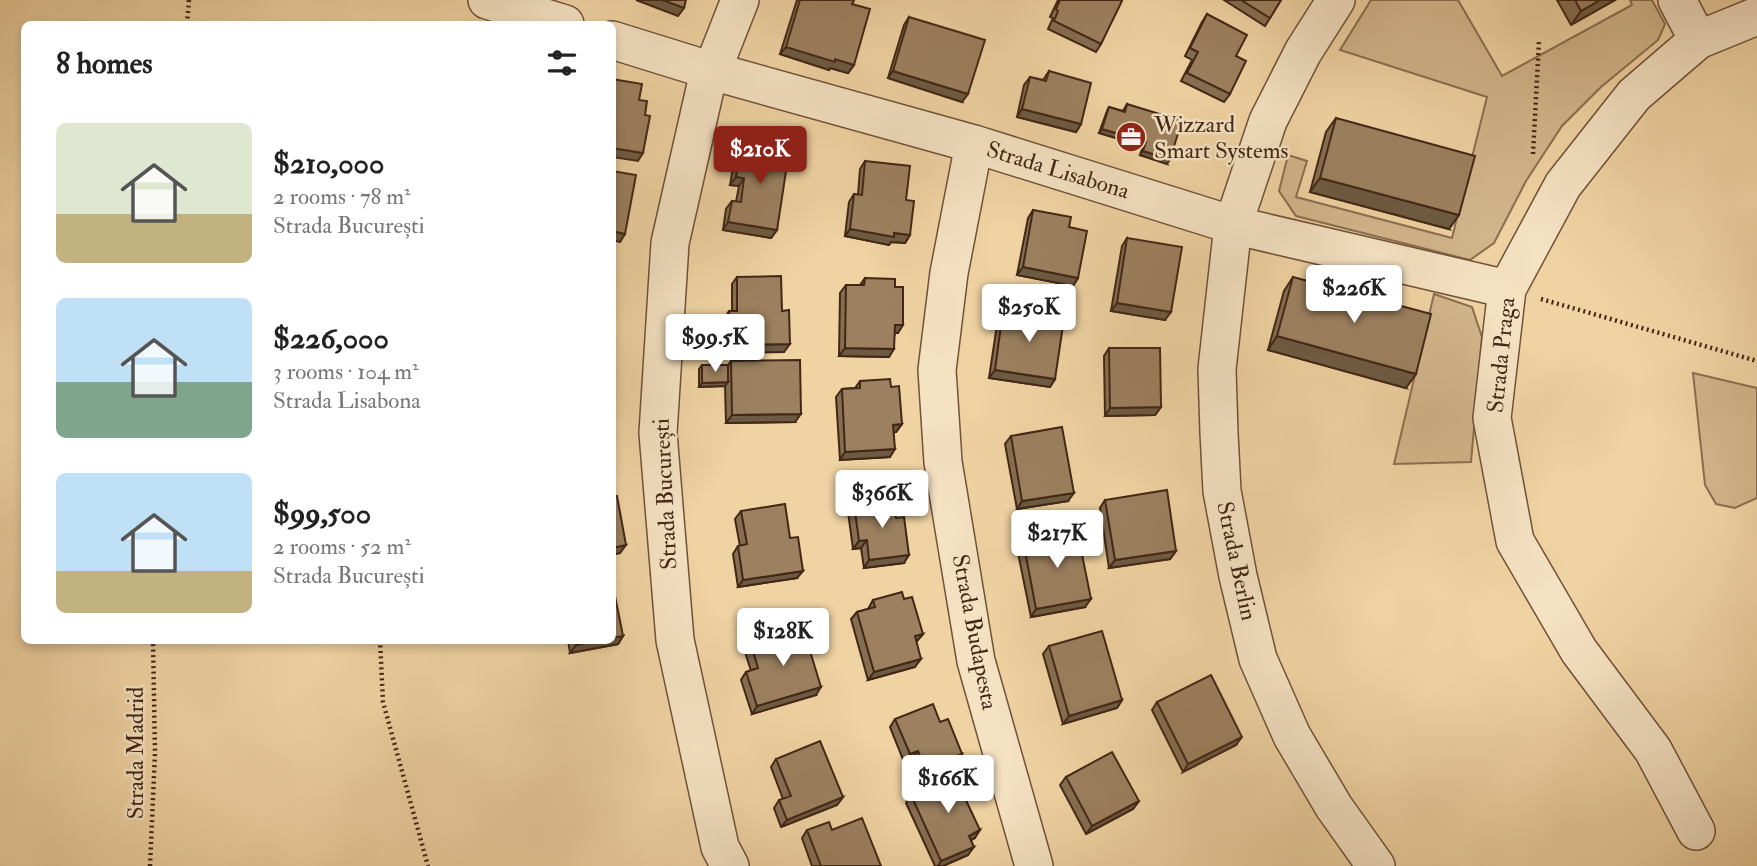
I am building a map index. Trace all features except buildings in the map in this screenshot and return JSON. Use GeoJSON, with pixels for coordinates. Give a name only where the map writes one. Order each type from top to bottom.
{"type":"FeatureCollection","features":[{"type":"Feature","properties":{"kind":"street"},"geometry":{"type":"LineString","coordinates":[[487,0],[555,21]]}},
{"type":"Feature","properties":{"kind":"street","name":"Strada București"},"geometry":{"type":"LineString","coordinates":[[730,866],[720,848],[675,640],[658,433],[670,243],[705,89],[740,0]]}},
{"type":"Feature","properties":{"kind":"street","name":"Strada Berlin"},"geometry":{"type":"LineString","coordinates":[[1336,0],[1303,52],[1268,121],[1233,225],[1217,369],[1222,491],[1238,576],[1258,659],[1292,736],[1334,807],[1376,866]]}},
{"type":"Feature","properties":{"kind":"street"},"geometry":{"type":"LineString","coordinates":[[1676,0],[1698,40]]}},
{"type":"Feature","properties":{"kind":"street","name":"Strada Praga"},"geometry":{"type":"LineString","coordinates":[[1696,831],[1653,750],[1579,651],[1516,541],[1492,418],[1507,289],[1563,185],[1634,95],[1698,40],[1757,16]]}},
{"type":"Feature","properties":{"kind":"street","name":"Strada Lisabona"},"geometry":{"type":"LineString","coordinates":[[616,41],[712,71],[974,144],[1233,225],[1507,289]]}},
{"type":"Feature","properties":{"kind":"street","name":"Strada Budapesta"},"geometry":{"type":"LineString","coordinates":[[974,144],[949,273],[937,370],[943,462],[976,661],[1034,866]]}},
{"type":"Feature","properties":{"kind":"path"},"geometry":{"type":"LineString","coordinates":[[187,21],[189,0]]}},
{"type":"Feature","properties":{"kind":"path"},"geometry":{"type":"LineString","coordinates":[[1534,153],[1539,41]]}},
{"type":"Feature","properties":{"kind":"path"},"geometry":{"type":"LineString","coordinates":[[1507,289],[1757,361]]}},
{"type":"Feature","properties":{"kind":"path","name":"Strada Madrid"},"geometry":{"type":"LineString","coordinates":[[150,866],[155,753],[153,644]]}},
{"type":"Feature","properties":{"kind":"path"},"geometry":{"type":"LineString","coordinates":[[380,644],[383,702],[428,866]]}},
{"type":"Feature","properties":{"kind":"shaded area"},"geometry":{"type":"Polygon","coordinates":[[[1371,0],[1458,0],[1502,76],[1632,5],[1630,0],[1652,0],[1665,24],[1658,40],[1601,87],[1562,126],[1526,181],[1494,243],[1470,260],[1296,216],[1279,191],[1288,155],[1307,161],[1296,197],[1452,238],[1487,97],[1340,50],[1371,0]]]}},
{"type":"Feature","properties":{"kind":"shaded area"},"geometry":{"type":"Polygon","coordinates":[[[1434,294],[1472,307],[1482,337],[1471,462],[1394,464],[1434,294]]]}},
{"type":"Feature","properties":{"kind":"shaded area"},"geometry":{"type":"Polygon","coordinates":[[[1693,373],[1757,388],[1757,498],[1735,508],[1716,504],[1705,485],[1693,373]]]}},
{"type":"Feature","properties":{"kind":"place","name":"Wizzard Smart Systems"},"geometry":{"type":"Point","coordinates":[1131,137]}}]}
